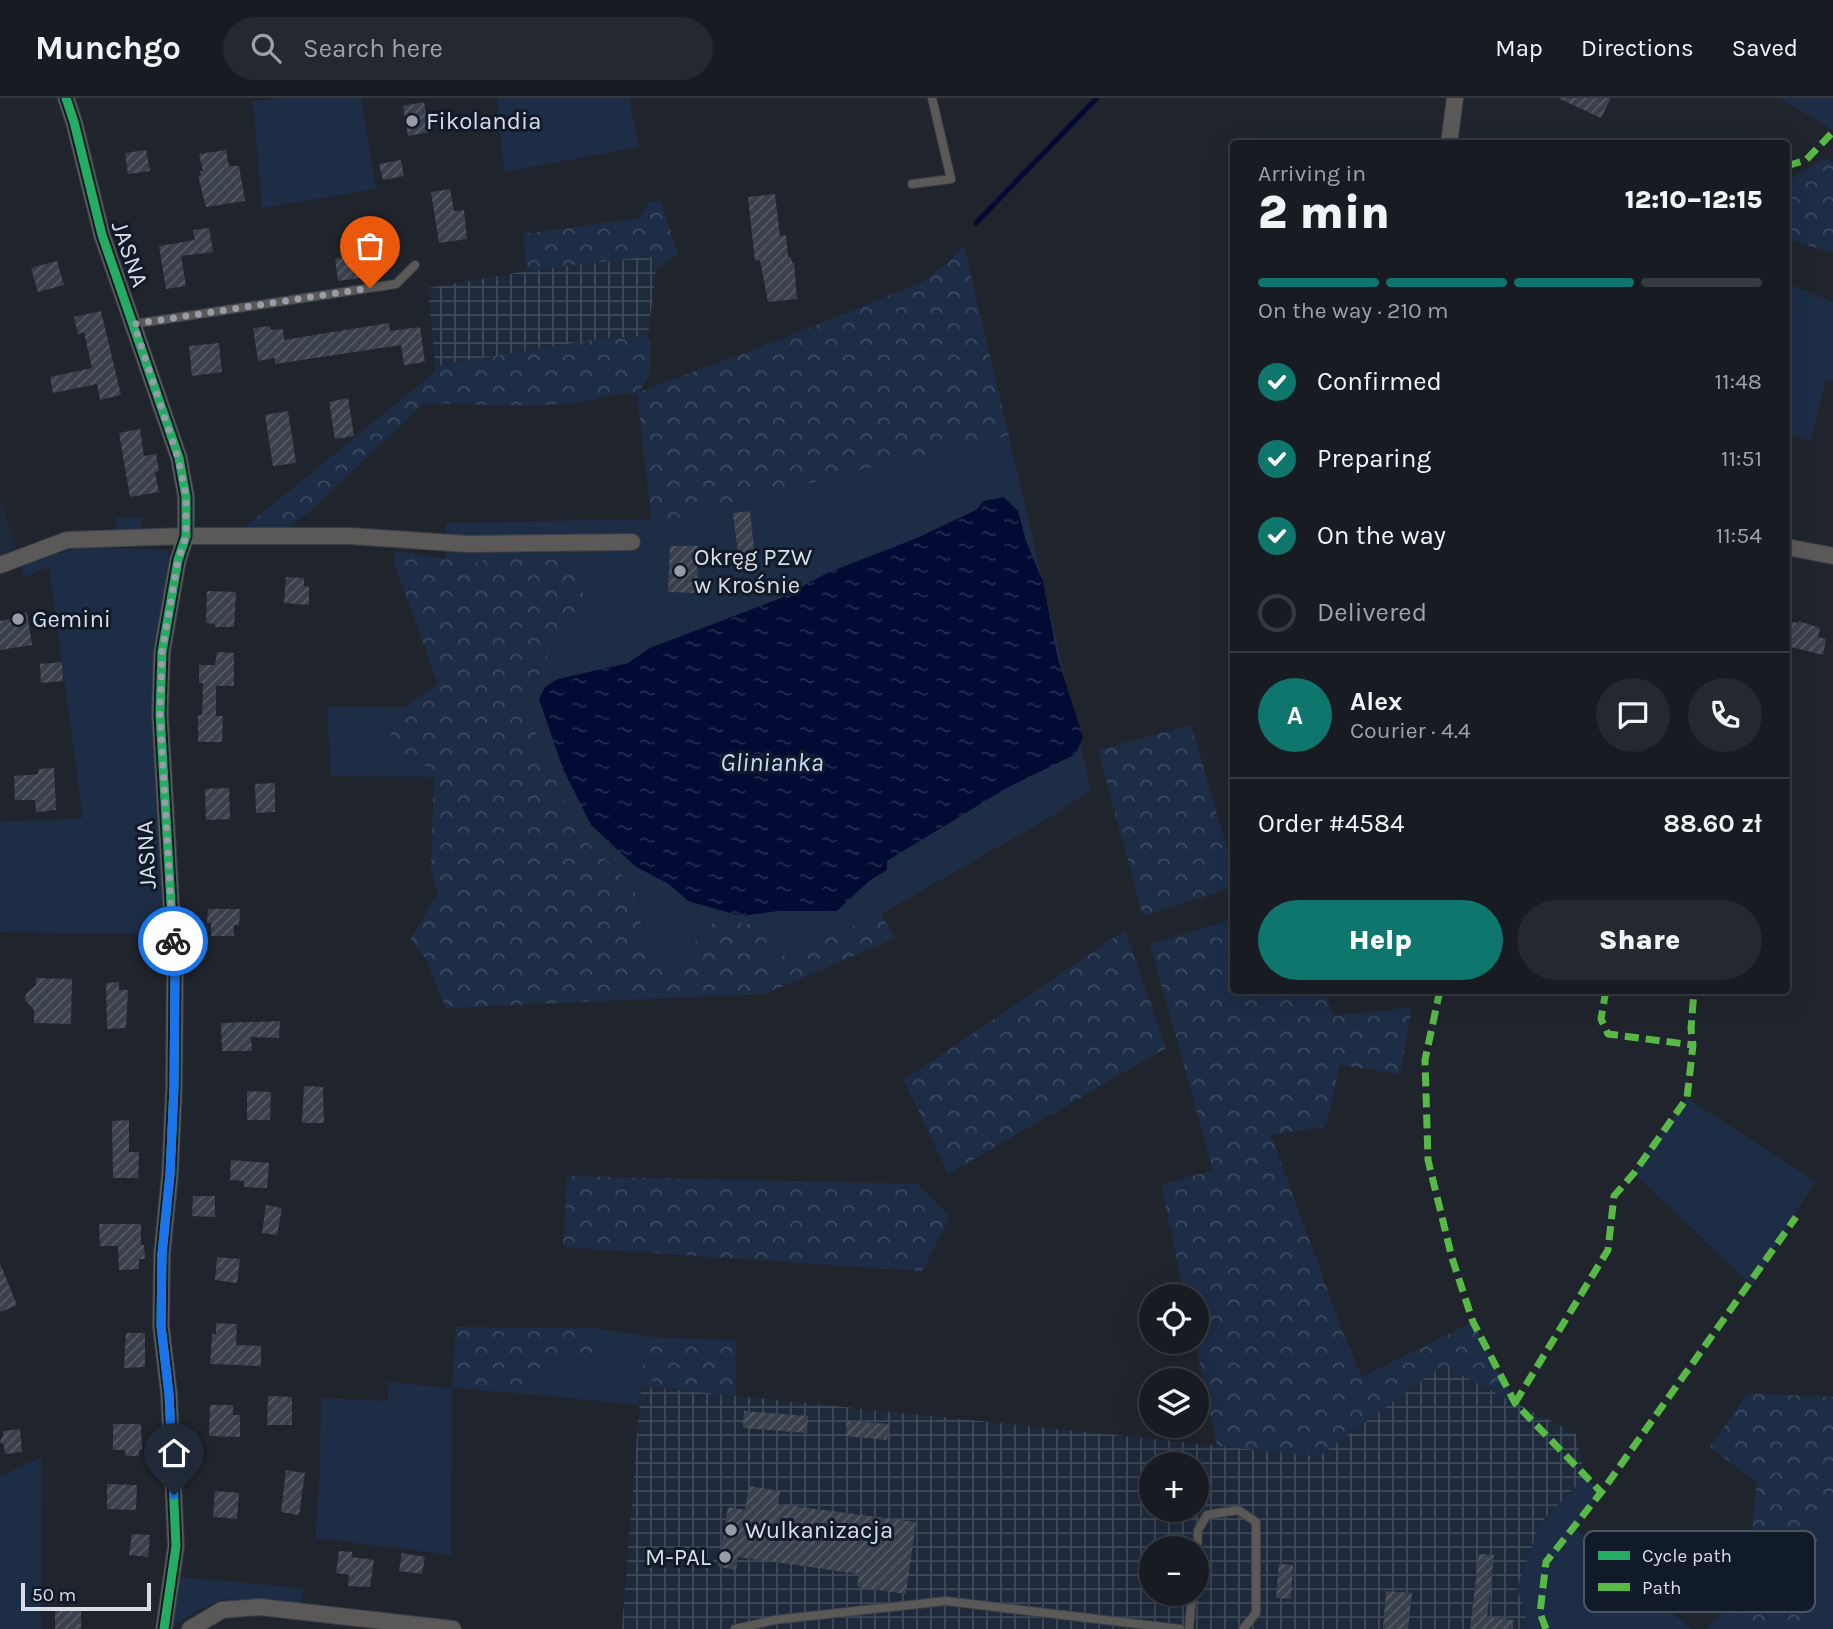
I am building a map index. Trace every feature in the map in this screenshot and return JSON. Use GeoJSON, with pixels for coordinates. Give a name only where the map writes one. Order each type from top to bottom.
{"type":"FeatureCollection","features":[{"type":"Feature","properties":{"kind":"street","name":"JASNA"},"geometry":{"type":"LineString","coordinates":[[66,98],[102,235],[178,458],[186,496],[186,536],[178,560],[162,652],[160,715],[175,972],[174,1087],[170,1174],[162,1254],[161,1326],[169,1394],[176,1546],[164,1629]]}},
{"type":"Feature","properties":{"kind":"street"},"geometry":{"type":"LineString","coordinates":[[1450,140],[1455,98]]}},
{"type":"Feature","properties":{"kind":"street"},"geometry":{"type":"LineString","coordinates":[[0,565],[67,540],[186,536],[350,536],[468,544],[632,542]]}},
{"type":"Feature","properties":{"kind":"street"},"geometry":{"type":"LineString","coordinates":[[1790,548],[1833,556]]}},
{"type":"Feature","properties":{"kind":"street"},"geometry":{"type":"LineString","coordinates":[[190,1629],[222,1610],[260,1607],[453,1629]]}},
{"type":"Feature","properties":{"kind":"lane"},"geometry":{"type":"LineString","coordinates":[[912,184],[951,179],[932,98]]}},
{"type":"Feature","properties":{"kind":"lane"},"geometry":{"type":"LineString","coordinates":[[134,324],[396,284],[415,265]]}},
{"type":"Feature","properties":{"kind":"lane"},"geometry":{"type":"LineString","coordinates":[[1198,1536],[1207,1515],[1238,1510],[1256,1522],[1256,1613],[1243,1629]]}},
{"type":"Feature","properties":{"kind":"lane"},"geometry":{"type":"LineString","coordinates":[[735,1629],[774,1620],[946,1601],[1180,1629]]}},
{"type":"Feature","properties":{"kind":"lane"},"geometry":{"type":"LineString","coordinates":[[1189,1629],[1191,1606]]}},
{"type":"Feature","properties":{"kind":"shaded area"},"geometry":{"type":"Polygon","coordinates":[[[651,256],[656,270],[648,336],[598,339],[435,366],[428,288],[527,271],[651,256]]]}},
{"type":"Feature","properties":{"kind":"shaded area"},"geometry":{"type":"Polygon","coordinates":[[[0,498],[17,550],[0,556],[0,498]]]}},
{"type":"Feature","properties":{"kind":"shaded area"},"geometry":{"type":"Polygon","coordinates":[[[1443,1365],[1576,1434],[1585,1477],[1540,1524],[1518,1588],[1530,1629],[622,1629],[641,1386],[1319,1456],[1443,1365]]]}},
{"type":"Feature","properties":{"kind":"green space"},"geometry":{"type":"Polygon","coordinates":[[[277,98],[361,98],[376,189],[262,208],[253,101],[277,98]]]}},
{"type":"Feature","properties":{"kind":"green space"},"geometry":{"type":"Polygon","coordinates":[[[497,98],[629,98],[639,147],[504,172],[497,98]]]}},
{"type":"Feature","properties":{"kind":"green space"},"geometry":{"type":"Polygon","coordinates":[[[1779,98],[1833,98],[1833,130],[1779,98]]]}},
{"type":"Feature","properties":{"kind":"green space"},"geometry":{"type":"Polygon","coordinates":[[[1825,158],[1833,162],[1833,253],[1790,240],[1790,178],[1825,158]]]}},
{"type":"Feature","properties":{"kind":"green space"},"geometry":{"type":"Polygon","coordinates":[[[661,201],[678,254],[656,270],[651,256],[527,271],[523,234],[639,218],[649,202],[661,201]]]}},
{"type":"Feature","properties":{"kind":"green space"},"geometry":{"type":"Polygon","coordinates":[[[964,246],[1009,436],[855,471],[652,525],[637,393],[555,404],[424,403],[317,505],[284,532],[244,528],[435,372],[435,366],[598,339],[648,336],[651,343],[650,373],[639,392],[792,335],[922,282],[964,246]]]}},
{"type":"Feature","properties":{"kind":"green space"},"geometry":{"type":"Polygon","coordinates":[[[1790,284],[1833,302],[1833,381],[1826,380],[1811,441],[1790,435],[1790,284]]]}},
{"type":"Feature","properties":{"kind":"green space","name":"Glinianka"},"geometry":{"type":"Polygon","coordinates":[[[1009,436],[1091,790],[1054,815],[881,914],[773,960],[761,926],[710,924],[672,969],[646,960],[637,895],[627,880],[578,834],[523,705],[566,618],[592,609],[496,557],[473,563],[446,559],[446,523],[651,519],[652,525],[855,471],[1009,436]]]}},
{"type":"Feature","properties":{"kind":"green space"},"geometry":{"type":"Polygon","coordinates":[[[115,518],[144,518],[139,529],[117,530],[115,518]]]}},
{"type":"Feature","properties":{"kind":"green space"},"geometry":{"type":"Polygon","coordinates":[[[79,547],[167,550],[169,557],[153,686],[156,777],[169,935],[0,932],[0,822],[83,818],[49,567],[24,577],[21,566],[79,547]]]}},
{"type":"Feature","properties":{"kind":"green space"},"geometry":{"type":"Polygon","coordinates":[[[394,551],[473,563],[496,557],[565,560],[592,610],[566,618],[524,705],[578,834],[627,880],[637,895],[646,960],[672,969],[710,924],[734,922],[761,926],[773,960],[881,914],[895,938],[765,994],[446,1008],[426,959],[410,940],[438,894],[431,869],[434,770],[386,744],[404,707],[438,684],[394,562],[394,551]]]}},
{"type":"Feature","properties":{"kind":"green space"},"geometry":{"type":"Polygon","coordinates":[[[327,706],[404,707],[387,744],[434,770],[435,777],[331,776],[327,706]]]}},
{"type":"Feature","properties":{"kind":"green space"},"geometry":{"type":"Polygon","coordinates":[[[1191,725],[1230,858],[1230,888],[1143,916],[1098,750],[1191,725]]]}},
{"type":"Feature","properties":{"kind":"green space"},"geometry":{"type":"Polygon","coordinates":[[[1230,920],[1230,994],[1326,994],[1333,1016],[1412,1007],[1400,1074],[1340,1065],[1326,1126],[1271,1135],[1343,1333],[1362,1377],[1473,1322],[1515,1403],[1443,1365],[1319,1456],[1217,1446],[1209,1408],[1209,1368],[1200,1368],[1198,1354],[1209,1354],[1209,1284],[1182,1284],[1161,1185],[1213,1170],[1150,944],[1230,920]]]}},
{"type":"Feature","properties":{"kind":"green space"},"geometry":{"type":"Polygon","coordinates":[[[1125,930],[1166,1048],[948,1174],[904,1080],[1125,930]]]}},
{"type":"Feature","properties":{"kind":"green space"},"geometry":{"type":"Polygon","coordinates":[[[1687,1098],[1815,1181],[1752,1286],[1634,1173],[1687,1098]]]}},
{"type":"Feature","properties":{"kind":"green space"},"geometry":{"type":"Polygon","coordinates":[[[567,1176],[917,1184],[950,1217],[922,1271],[563,1247],[567,1176]]]}},
{"type":"Feature","properties":{"kind":"green space"},"geometry":{"type":"Polygon","coordinates":[[[456,1327],[595,1328],[592,1355],[545,1365],[515,1393],[452,1388],[456,1327]]]}},
{"type":"Feature","properties":{"kind":"green space"},"geometry":{"type":"Polygon","coordinates":[[[595,1328],[651,1337],[642,1369],[657,1387],[641,1386],[639,1405],[515,1393],[545,1365],[592,1355],[595,1328]]]}},
{"type":"Feature","properties":{"kind":"green space"},"geometry":{"type":"Polygon","coordinates":[[[651,1337],[736,1340],[736,1396],[657,1387],[642,1369],[651,1337]]]}},
{"type":"Feature","properties":{"kind":"green space"},"geometry":{"type":"Polygon","coordinates":[[[388,1382],[452,1388],[451,1555],[315,1538],[321,1398],[387,1401],[388,1382]]]}},
{"type":"Feature","properties":{"kind":"green space"},"geometry":{"type":"Polygon","coordinates":[[[1748,1393],[1833,1397],[1833,1514],[1822,1516],[1815,1560],[1815,1531],[1752,1531],[1757,1483],[1710,1447],[1748,1393]]]}},
{"type":"Feature","properties":{"kind":"green space"},"geometry":{"type":"Polygon","coordinates":[[[42,1459],[41,1629],[0,1629],[0,1476],[42,1459]]]}},
{"type":"Feature","properties":{"kind":"green space"},"geometry":{"type":"Polygon","coordinates":[[[1585,1477],[1601,1492],[1574,1527],[1584,1536],[1584,1612],[1672,1612],[1691,1629],[1530,1629],[1517,1588],[1540,1524],[1585,1477]]]}},
{"type":"Feature","properties":{"kind":"green space"},"geometry":{"type":"Polygon","coordinates":[[[1833,1514],[1833,1629],[1804,1629],[1807,1612],[1815,1612],[1815,1560],[1822,1516],[1833,1514]]]}},
{"type":"Feature","properties":{"kind":"green space"},"geometry":{"type":"Polygon","coordinates":[[[180,1577],[304,1588],[301,1605],[224,1599],[196,1611],[173,1627],[169,1620],[180,1577]]]}},
{"type":"Feature","properties":{"kind":"green space"},"geometry":{"type":"Polygon","coordinates":[[[1723,1612],[1743,1612],[1741,1629],[1706,1629],[1723,1612]]]}},
{"type":"Feature","properties":{"kind":"green space"},"geometry":{"type":"Polygon","coordinates":[[[1743,1612],[1807,1612],[1804,1629],[1741,1629],[1743,1612]]]}},
{"type":"Feature","properties":{"kind":"water","name":"Glinianka"},"geometry":{"type":"Polygon","coordinates":[[[1004,497],[1018,511],[1026,541],[1043,582],[1058,659],[1083,737],[1076,754],[1005,789],[887,861],[887,870],[869,881],[837,911],[778,911],[741,916],[688,901],[669,884],[636,867],[591,825],[563,769],[539,699],[545,687],[558,679],[628,663],[650,648],[781,598],[827,573],[917,538],[976,510],[984,501],[1004,497]]]}},
{"type":"Feature","properties":{"kind":"building"},"geometry":{"type":"Polygon","coordinates":[[[1558,98],[1611,98],[1601,118],[1558,98]]]}},
{"type":"Feature","properties":{"kind":"building"},"geometry":{"type":"Polygon","coordinates":[[[424,102],[429,132],[408,136],[403,106],[424,102]]]}},
{"type":"Feature","properties":{"kind":"building"},"geometry":{"type":"Polygon","coordinates":[[[146,150],[150,171],[128,174],[125,153],[146,150]]]}},
{"type":"Feature","properties":{"kind":"building"},"geometry":{"type":"Polygon","coordinates":[[[226,150],[229,166],[239,166],[245,201],[206,207],[198,176],[201,176],[200,171],[203,171],[199,154],[226,150]]]}},
{"type":"Feature","properties":{"kind":"building"},"geometry":{"type":"Polygon","coordinates":[[[401,160],[404,176],[383,180],[379,164],[401,160]]]}},
{"type":"Feature","properties":{"kind":"building"},"geometry":{"type":"Polygon","coordinates":[[[450,189],[454,211],[464,210],[467,239],[439,243],[431,192],[450,189]]]}},
{"type":"Feature","properties":{"kind":"building"},"geometry":{"type":"Polygon","coordinates":[[[775,194],[780,236],[786,235],[788,257],[791,257],[794,263],[797,299],[768,302],[760,260],[755,261],[748,197],[775,194]]]}},
{"type":"Feature","properties":{"kind":"building"},"geometry":{"type":"Polygon","coordinates":[[[209,228],[213,252],[181,256],[186,286],[166,289],[159,246],[195,240],[193,230],[209,228]]]}},
{"type":"Feature","properties":{"kind":"building"},"geometry":{"type":"Polygon","coordinates":[[[356,248],[357,256],[372,255],[375,272],[367,273],[367,277],[338,281],[335,259],[341,258],[340,251],[356,248]]]}},
{"type":"Feature","properties":{"kind":"building"},"geometry":{"type":"Polygon","coordinates":[[[57,261],[64,285],[38,292],[31,268],[57,261]]]}},
{"type":"Feature","properties":{"kind":"building"},"geometry":{"type":"Polygon","coordinates":[[[101,311],[121,395],[100,400],[97,384],[53,393],[50,377],[92,368],[84,332],[78,334],[74,317],[101,311]]]}},
{"type":"Feature","properties":{"kind":"building"},"geometry":{"type":"Polygon","coordinates":[[[389,323],[390,331],[420,327],[425,362],[404,365],[401,345],[275,364],[275,358],[258,361],[253,328],[270,326],[271,330],[283,329],[284,340],[389,323]]]}},
{"type":"Feature","properties":{"kind":"building"},"geometry":{"type":"Polygon","coordinates":[[[219,343],[222,372],[192,376],[189,346],[219,343]]]}},
{"type":"Feature","properties":{"kind":"building"},"geometry":{"type":"Polygon","coordinates":[[[348,398],[354,436],[335,439],[329,402],[348,398]]]}},
{"type":"Feature","properties":{"kind":"building"},"geometry":{"type":"Polygon","coordinates":[[[288,411],[296,463],[273,466],[265,415],[288,411]]]}},
{"type":"Feature","properties":{"kind":"building"},"geometry":{"type":"Polygon","coordinates":[[[140,429],[144,456],[156,454],[159,471],[155,472],[159,492],[130,497],[119,433],[140,429]]]}},
{"type":"Feature","properties":{"kind":"building"},"geometry":{"type":"Polygon","coordinates":[[[750,511],[756,568],[740,569],[733,513],[750,511]]]}},
{"type":"Feature","properties":{"kind":"building"},"geometry":{"type":"Polygon","coordinates":[[[670,546],[698,546],[697,593],[668,592],[670,546]]]}},
{"type":"Feature","properties":{"kind":"building"},"geometry":{"type":"Polygon","coordinates":[[[286,577],[304,578],[304,586],[309,587],[309,605],[284,603],[286,577]]]}},
{"type":"Feature","properties":{"kind":"building"},"geometry":{"type":"Polygon","coordinates":[[[207,591],[236,592],[234,627],[215,627],[215,624],[206,623],[207,591]]]}},
{"type":"Feature","properties":{"kind":"building"},"geometry":{"type":"Polygon","coordinates":[[[27,612],[32,645],[0,650],[0,621],[11,619],[11,614],[27,612]]]}},
{"type":"Feature","properties":{"kind":"building"},"geometry":{"type":"Polygon","coordinates":[[[1799,621],[1820,628],[1818,637],[1826,639],[1823,655],[1790,647],[1790,622],[1799,621]]]}},
{"type":"Feature","properties":{"kind":"building"},"geometry":{"type":"Polygon","coordinates":[[[217,652],[234,653],[234,686],[216,686],[216,716],[223,716],[222,742],[198,742],[198,715],[202,715],[203,683],[199,683],[199,665],[215,665],[217,652]]]}},
{"type":"Feature","properties":{"kind":"building"},"geometry":{"type":"Polygon","coordinates":[[[62,662],[63,681],[41,683],[40,664],[62,662]]]}},
{"type":"Feature","properties":{"kind":"building"},"geometry":{"type":"Polygon","coordinates":[[[54,768],[56,810],[36,812],[35,800],[15,800],[14,776],[38,774],[38,769],[54,768]]]}},
{"type":"Feature","properties":{"kind":"building"},"geometry":{"type":"Polygon","coordinates":[[[275,783],[275,812],[256,813],[255,784],[275,783]]]}},
{"type":"Feature","properties":{"kind":"building"},"geometry":{"type":"Polygon","coordinates":[[[229,788],[230,819],[206,820],[205,789],[229,788]]]}},
{"type":"Feature","properties":{"kind":"building"},"geometry":{"type":"Polygon","coordinates":[[[208,909],[240,909],[239,925],[234,925],[234,936],[211,936],[211,923],[207,923],[208,909]]]}},
{"type":"Feature","properties":{"kind":"building"},"geometry":{"type":"Polygon","coordinates":[[[36,978],[72,979],[71,1024],[34,1023],[34,1010],[25,1000],[26,994],[36,985],[36,978]]]}},
{"type":"Feature","properties":{"kind":"building"},"geometry":{"type":"Polygon","coordinates":[[[119,982],[119,990],[128,990],[126,1028],[107,1029],[106,983],[119,982]]]}},
{"type":"Feature","properties":{"kind":"building"},"geometry":{"type":"Polygon","coordinates":[[[280,1021],[279,1038],[251,1037],[252,1051],[222,1051],[221,1023],[280,1021]]]}},
{"type":"Feature","properties":{"kind":"building"},"geometry":{"type":"Polygon","coordinates":[[[304,1086],[323,1087],[324,1123],[302,1123],[304,1086]]]}},
{"type":"Feature","properties":{"kind":"building"},"geometry":{"type":"Polygon","coordinates":[[[247,1091],[271,1092],[270,1120],[247,1120],[247,1091]]]}},
{"type":"Feature","properties":{"kind":"building"},"geometry":{"type":"Polygon","coordinates":[[[129,1120],[129,1152],[139,1152],[138,1178],[113,1178],[112,1121],[129,1120]]]}},
{"type":"Feature","properties":{"kind":"building"},"geometry":{"type":"Polygon","coordinates":[[[231,1160],[269,1163],[267,1188],[244,1187],[244,1181],[230,1180],[231,1160]]]}},
{"type":"Feature","properties":{"kind":"building"},"geometry":{"type":"Polygon","coordinates":[[[193,1196],[215,1196],[215,1217],[192,1216],[193,1196]]]}},
{"type":"Feature","properties":{"kind":"building"},"geometry":{"type":"Polygon","coordinates":[[[266,1205],[282,1208],[277,1235],[262,1233],[266,1205]]]}},
{"type":"Feature","properties":{"kind":"building"},"geometry":{"type":"Polygon","coordinates":[[[99,1224],[141,1224],[141,1245],[144,1245],[145,1259],[139,1259],[139,1269],[119,1270],[118,1246],[100,1246],[99,1224]]]}},
{"type":"Feature","properties":{"kind":"building"},"geometry":{"type":"Polygon","coordinates":[[[217,1257],[240,1259],[237,1283],[215,1280],[217,1257]]]}},
{"type":"Feature","properties":{"kind":"building"},"geometry":{"type":"Polygon","coordinates":[[[0,1263],[17,1305],[0,1312],[0,1263]]]}},
{"type":"Feature","properties":{"kind":"building"},"geometry":{"type":"Polygon","coordinates":[[[216,1323],[237,1324],[236,1345],[261,1346],[261,1366],[210,1364],[212,1334],[216,1334],[216,1323]]]}},
{"type":"Feature","properties":{"kind":"building"},"geometry":{"type":"Polygon","coordinates":[[[126,1333],[145,1333],[145,1367],[124,1368],[126,1333]]]}},
{"type":"Feature","properties":{"kind":"building"},"geometry":{"type":"Polygon","coordinates":[[[268,1396],[292,1397],[292,1425],[267,1425],[268,1396]]]}},
{"type":"Feature","properties":{"kind":"building"},"geometry":{"type":"Polygon","coordinates":[[[210,1405],[233,1405],[233,1415],[240,1415],[240,1437],[209,1436],[210,1405]]]}},
{"type":"Feature","properties":{"kind":"building"},"geometry":{"type":"Polygon","coordinates":[[[744,1411],[808,1416],[807,1433],[743,1428],[744,1411]]]}},
{"type":"Feature","properties":{"kind":"building"},"geometry":{"type":"Polygon","coordinates":[[[847,1421],[889,1424],[887,1440],[845,1436],[847,1421]]]}},
{"type":"Feature","properties":{"kind":"building"},"geometry":{"type":"Polygon","coordinates":[[[113,1424],[141,1424],[142,1449],[139,1450],[139,1456],[126,1456],[125,1450],[113,1450],[113,1424]]]}},
{"type":"Feature","properties":{"kind":"building"},"geometry":{"type":"Polygon","coordinates":[[[20,1429],[22,1452],[5,1454],[4,1445],[0,1442],[3,1431],[20,1429]]]}},
{"type":"Feature","properties":{"kind":"building"},"geometry":{"type":"Polygon","coordinates":[[[286,1470],[305,1473],[299,1515],[281,1512],[286,1470]]]}},
{"type":"Feature","properties":{"kind":"building"},"geometry":{"type":"Polygon","coordinates":[[[107,1484],[137,1485],[136,1510],[107,1509],[107,1484]]]}},
{"type":"Feature","properties":{"kind":"building"},"geometry":{"type":"Polygon","coordinates":[[[749,1486],[780,1491],[778,1504],[916,1522],[906,1594],[857,1587],[859,1574],[738,1557],[736,1570],[718,1567],[728,1507],[745,1510],[749,1486]]]}},
{"type":"Feature","properties":{"kind":"building"},"geometry":{"type":"Polygon","coordinates":[[[215,1491],[239,1493],[237,1519],[213,1517],[215,1491]]]}},
{"type":"Feature","properties":{"kind":"building"},"geometry":{"type":"Polygon","coordinates":[[[132,1534],[150,1535],[148,1557],[129,1555],[132,1534]]]}},
{"type":"Feature","properties":{"kind":"building"},"geometry":{"type":"Polygon","coordinates":[[[339,1551],[352,1552],[352,1557],[374,1560],[370,1587],[348,1586],[349,1575],[336,1573],[339,1551]]]}},
{"type":"Feature","properties":{"kind":"building"},"geometry":{"type":"Polygon","coordinates":[[[402,1553],[425,1557],[422,1574],[399,1571],[402,1553]]]}},
{"type":"Feature","properties":{"kind":"building"},"geometry":{"type":"Polygon","coordinates":[[[1479,1554],[1494,1555],[1487,1617],[1514,1620],[1513,1629],[1470,1629],[1479,1554]]]}},
{"type":"Feature","properties":{"kind":"building"},"geometry":{"type":"Polygon","coordinates":[[[1279,1564],[1293,1565],[1291,1599],[1276,1598],[1279,1564]]]}},
{"type":"Feature","properties":{"kind":"building"},"geometry":{"type":"Polygon","coordinates":[[[1386,1591],[1412,1593],[1408,1629],[1383,1629],[1386,1591]]]}},
{"type":"Feature","properties":{"kind":"building"},"geometry":{"type":"Polygon","coordinates":[[[55,1610],[81,1610],[81,1629],[55,1629],[55,1610]]]}},
{"type":"Feature","properties":{"kind":"waterway"},"geometry":{"type":"LineString","coordinates":[[976,223],[1097,98]]}},
{"type":"Feature","properties":{"kind":"marked path"},"geometry":{"type":"LineString","coordinates":[[1790,165],[1806,160],[1833,132]]}},
{"type":"Feature","properties":{"kind":"marked path"},"geometry":{"type":"LineString","coordinates":[[1439,994],[1425,1060],[1428,1160],[1452,1258],[1473,1322],[1515,1403],[1601,1492]]}},
{"type":"Feature","properties":{"kind":"marked path"},"geometry":{"type":"LineString","coordinates":[[1605,994],[1601,1019],[1608,1034],[1693,1045]]}},
{"type":"Feature","properties":{"kind":"marked path"},"geometry":{"type":"LineString","coordinates":[[1515,1403],[1608,1250],[1614,1196],[1634,1173],[1687,1098],[1693,1045],[1691,1029],[1694,994]]}},
{"type":"Feature","properties":{"kind":"marked path"},"geometry":{"type":"LineString","coordinates":[[1546,1629],[1540,1613],[1546,1562],[1603,1490],[1796,1217]]}},
{"type":"Feature","properties":{"kind":"cycle path"},"geometry":{"type":"LineString","coordinates":[[66,98],[102,235],[179,458],[186,497],[186,536],[178,560],[162,652],[160,714],[175,972],[174,1087],[170,1174],[162,1254],[161,1326],[169,1394],[176,1546],[164,1629]]}},
{"type":"Feature","properties":{"kind":"way so far"},"geometry":{"type":"LineString","coordinates":[[173,941],[160,715],[162,652],[178,560],[186,536],[186,496],[178,458],[134,324],[370,288]]}},
{"type":"Feature","properties":{"kind":"place","name":"Fikolandia"},"geometry":{"type":"Point","coordinates":[412,121]}},
{"type":"Feature","properties":{"kind":"place","name":"Okręg PZW w Krośnie"},"geometry":{"type":"Point","coordinates":[680,571]}},
{"type":"Feature","properties":{"kind":"place","name":"Gemini"},"geometry":{"type":"Point","coordinates":[18,619]}},
{"type":"Feature","properties":{"kind":"place","name":"Wulkanizacja"},"geometry":{"type":"Point","coordinates":[731,1530]}},
{"type":"Feature","properties":{"kind":"place","name":"M-PAL"},"geometry":{"type":"Point","coordinates":[725,1557]}},
{"type":"Feature","properties":{"kind":"route"},"geometry":{"type":"LineString","coordinates":[[173,941],[174,1087],[170,1174],[162,1254],[161,1326],[169,1394],[174,1495]]}}]}
